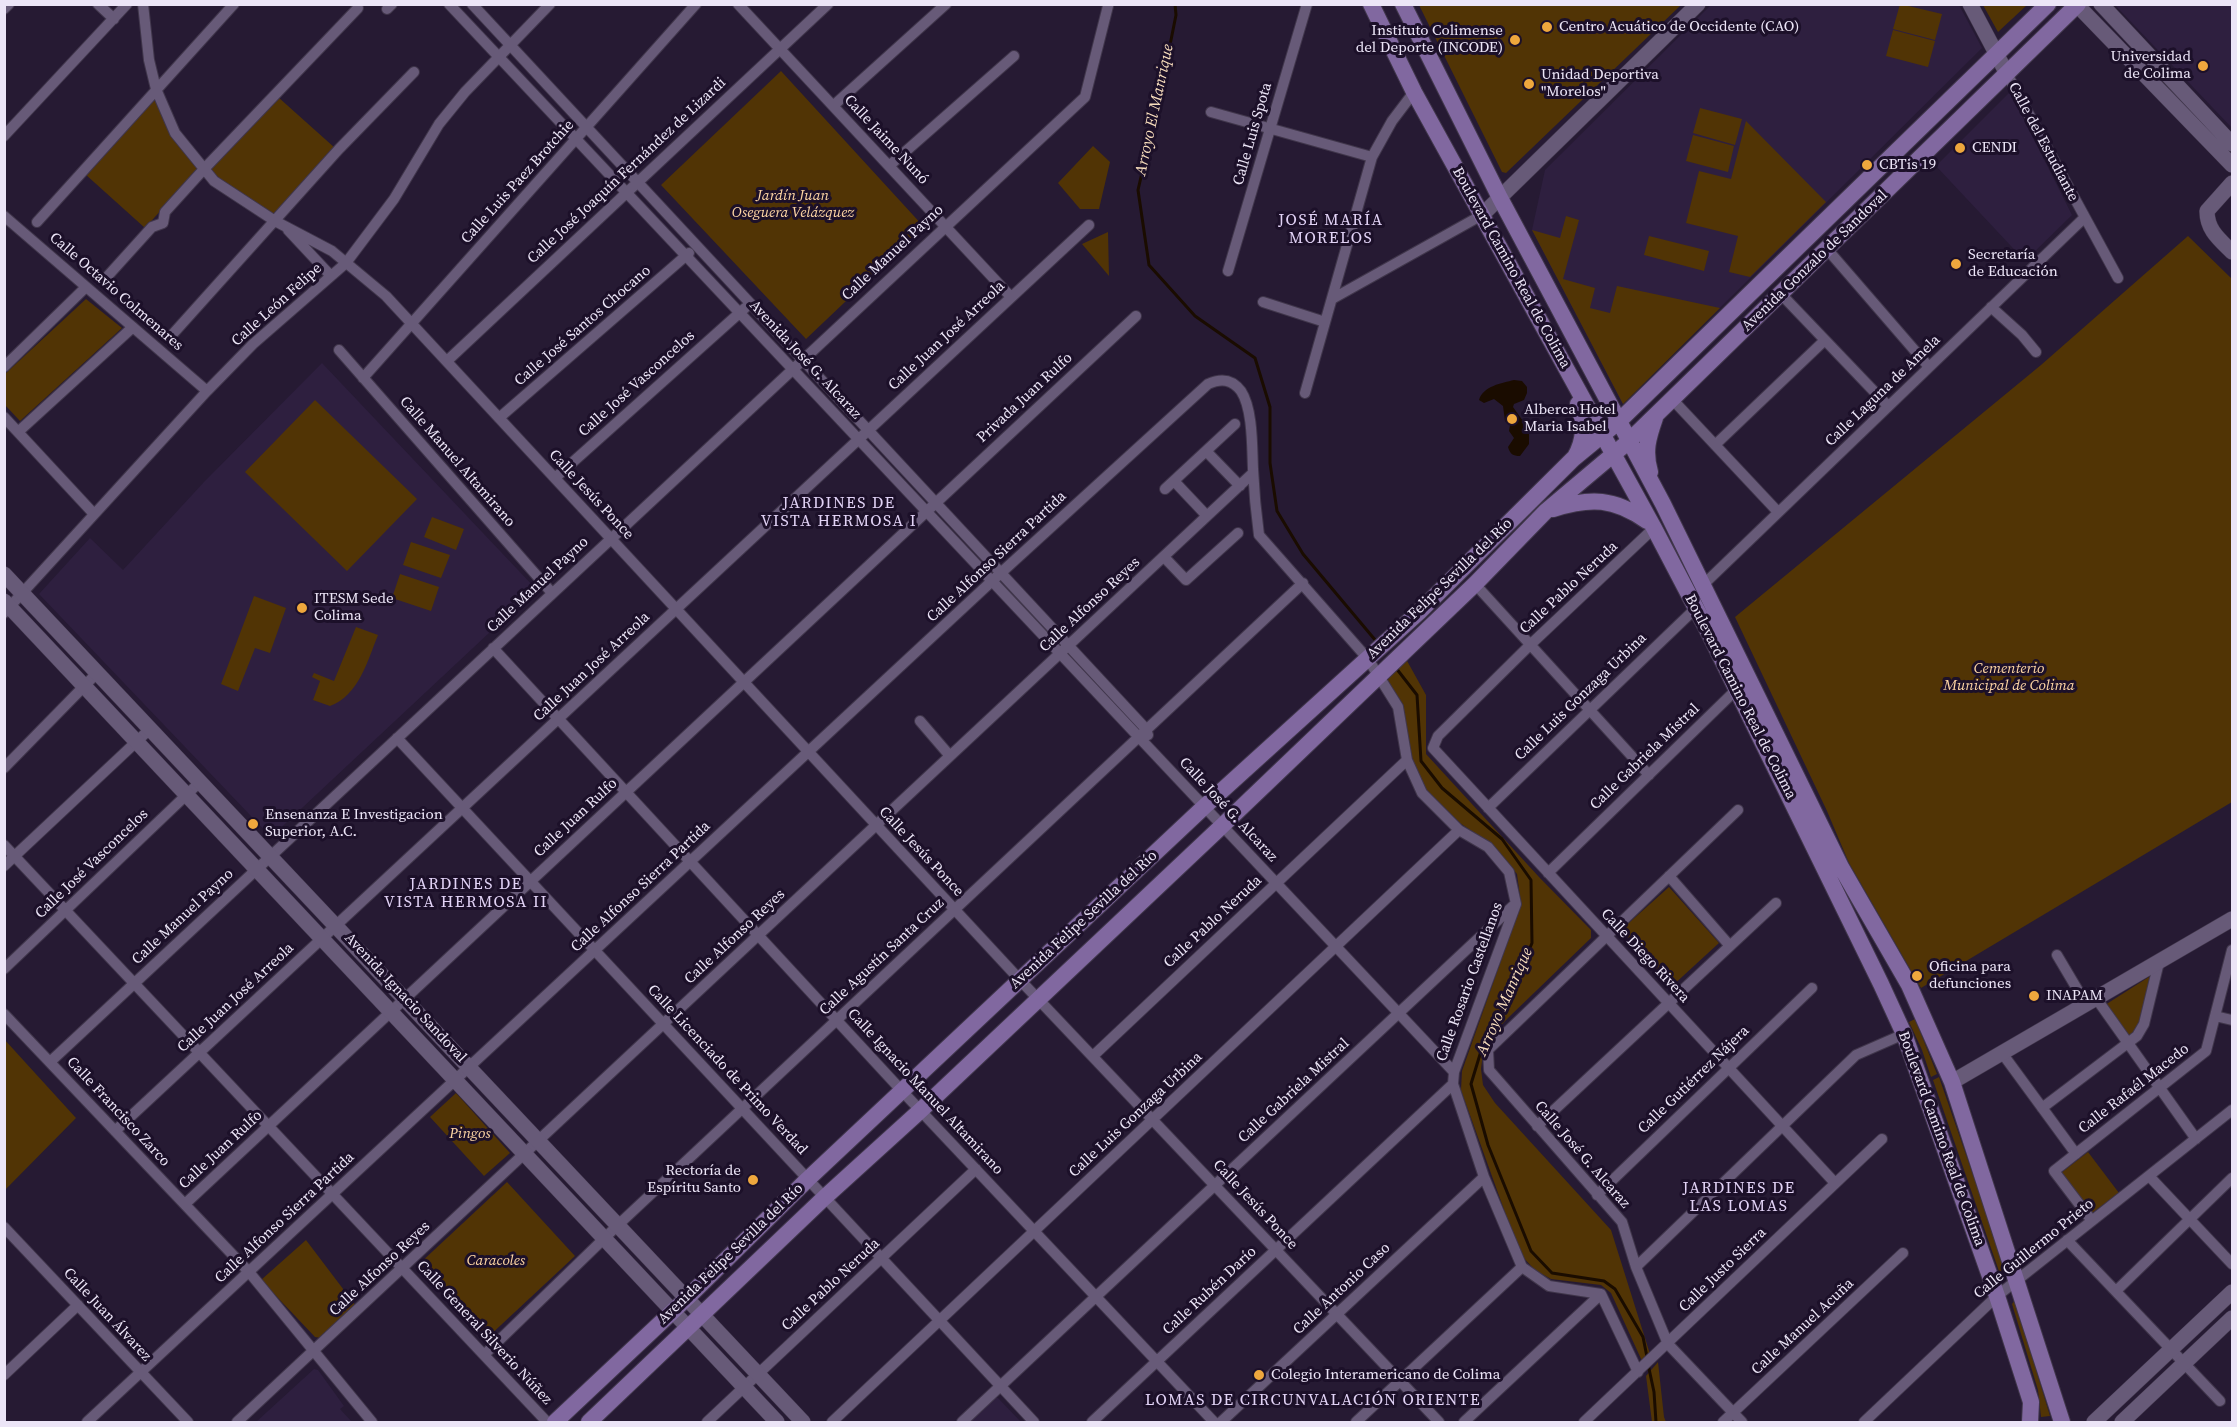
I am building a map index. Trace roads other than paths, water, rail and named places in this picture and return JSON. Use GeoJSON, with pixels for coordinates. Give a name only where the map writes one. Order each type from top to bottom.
{"type":"FeatureCollection","features":[{"type":"Feature","properties":{"kind":"main road","name":"Boulevard Camino Real de Colima"},"geometry":{"type":"LineString","coordinates":[[1371,4],[1414,92],[1653,526],[1738,688],[1881,984],[1904,1034],[1997,1296],[2031,1401],[2030,1422]]}},
{"type":"Feature","properties":{"kind":"main road","name":"Boulevard Camino Real de Colima"},"geometry":{"type":"LineString","coordinates":[[1403,4],[1500,198],[1661,501],[1841,867],[1902,972],[1918,1006],[1952,1083],[2062,1422]]}},
{"type":"Feature","properties":{"kind":"main road"},"geometry":{"type":"LineString","coordinates":[[1482,215],[1698,4]]}},
{"type":"Feature","properties":{"kind":"main road","name":"Calle del Estudiante"},"geometry":{"type":"LineString","coordinates":[[1970,4],[2007,74]]}},
{"type":"Feature","properties":{"kind":"main road","name":"Avenida Gonzalo de Sandoval"},"geometry":{"type":"LineString","coordinates":[[1618,422],[2048,4]]}},
{"type":"Feature","properties":{"kind":"main road"},"geometry":{"type":"LineString","coordinates":[[2101,4],[2232,144]]}},
{"type":"Feature","properties":{"kind":"main road"},"geometry":{"type":"LineString","coordinates":[[2078,5],[2232,165]]}},
{"type":"Feature","properties":{"kind":"main road","name":"Avenida Gonzalo de Sandoval"},"geometry":{"type":"LineString","coordinates":[[1628,442],[2078,5]]}},
{"type":"Feature","properties":{"kind":"main road"},"geometry":{"type":"LineString","coordinates":[[1393,48],[1418,35]]}},
{"type":"Feature","properties":{"kind":"main road"},"geometry":{"type":"LineString","coordinates":[[1872,175],[1886,192]]}},
{"type":"Feature","properties":{"kind":"main road"},"geometry":{"type":"LineString","coordinates":[[2232,183],[2207,211],[2207,223],[2212,232],[2232,252]]}},
{"type":"Feature","properties":{"kind":"main road"},"geometry":{"type":"LineString","coordinates":[[1751,293],[1766,308]]}},
{"type":"Feature","properties":{"kind":"main road"},"geometry":{"type":"LineString","coordinates":[[1562,361],[1583,417],[1581,445],[1573,459]]}},
{"type":"Feature","properties":{"kind":"main road"},"geometry":{"type":"LineString","coordinates":[[1656,415],[1647,442],[1646,459],[1661,501]]}},
{"type":"Feature","properties":{"kind":"main road","name":"Avenida Felipe Sevilla del Río"},"geometry":{"type":"LineString","coordinates":[[555,1422],[902,1090],[1205,806],[1389,639],[1573,459],[1618,422]]}},
{"type":"Feature","properties":{"kind":"main road","name":"Avenida Felipe Sevilla del Río"},"geometry":{"type":"LineString","coordinates":[[589,1422],[703,1316],[824,1198],[921,1110],[1223,825],[1400,656],[1546,511],[1628,442]]}},
{"type":"Feature","properties":{"kind":"main road"},"geometry":{"type":"LineString","coordinates":[[1546,511],[1579,501],[1595,500],[1630,510],[1653,526]]}},
{"type":"Feature","properties":{"kind":"main road","name":"Avenida Ignacio Sandoval"},"geometry":{"type":"LineString","coordinates":[[4,574],[804,1422]]}},
{"type":"Feature","properties":{"kind":"main road","name":"Avenida Ignacio Sandoval"},"geometry":{"type":"LineString","coordinates":[[6,607],[85,687],[777,1422]]}},
{"type":"Feature","properties":{"kind":"main road"},"geometry":{"type":"LineString","coordinates":[[1952,1083],[2232,919]]}},
{"type":"Feature","properties":{"kind":"main road"},"geometry":{"type":"LineString","coordinates":[[1881,984],[1890,986],[1896,984],[1902,972]]}},
{"type":"Feature","properties":{"kind":"main road"},"geometry":{"type":"LineString","coordinates":[[1894,1013],[1905,1005],[1918,1006]]}},
{"type":"Feature","properties":{"kind":"main road"},"geometry":{"type":"LineString","coordinates":[[2094,1422],[2232,1292]]}},
{"type":"Feature","properties":{"kind":"main road"},"geometry":{"type":"LineString","coordinates":[[2122,1422],[2232,1318]]}},
{"type":"Feature","properties":{"kind":"street"},"geometry":{"type":"LineString","coordinates":[[4,9],[9,4]]}},
{"type":"Feature","properties":{"kind":"street"},"geometry":{"type":"LineString","coordinates":[[98,4],[114,19]]}},
{"type":"Feature","properties":{"kind":"street"},"geometry":{"type":"LineString","coordinates":[[4,136],[127,4]]}},
{"type":"Feature","properties":{"kind":"street","name":"Calle Jesús Ponce"},"geometry":{"type":"LineString","coordinates":[[143,4],[149,60],[156,88],[175,133],[214,181],[275,221],[325,247],[386,296],[1020,980],[1439,1422]]}},
{"type":"Feature","properties":{"kind":"street"},"geometry":{"type":"LineString","coordinates":[[38,222],[156,88],[234,4]]}},
{"type":"Feature","properties":{"kind":"street","name":"Avenida José G. Alcaraz"},"geometry":{"type":"LineString","coordinates":[[449,4],[926,511],[996,577],[1142,733]]}},
{"type":"Feature","properties":{"kind":"street","name":"Avenida José G. Alcaraz"},"geometry":{"type":"LineString","coordinates":[[472,4],[935,502],[996,577]]}},
{"type":"Feature","properties":{"kind":"street","name":"Calle León Felipe"},"geometry":{"type":"LineString","coordinates":[[6,607],[22,593],[207,391],[254,344],[345,263],[394,200],[439,124],[465,92],[550,4]]}},
{"type":"Feature","properties":{"kind":"street","name":"Calle Luis Paez Brotchie"},"geometry":{"type":"LineString","coordinates":[[363,378],[696,4]]}},
{"type":"Feature","properties":{"kind":"street","name":"Calle José Joaquín Fernández de Lizardi"},"geometry":{"type":"LineString","coordinates":[[447,361],[828,4]]}},
{"type":"Feature","properties":{"kind":"street"},"geometry":{"type":"LineString","coordinates":[[833,106],[946,4]]}},
{"type":"Feature","properties":{"kind":"street","name":"Calle Luis Spota"},"geometry":{"type":"LineString","coordinates":[[1228,271],[1307,4]]}},
{"type":"Feature","properties":{"kind":"street","name":"Calle Manuel Payno"},"geometry":{"type":"LineString","coordinates":[[50,1062],[1085,97],[1108,6]]}},
{"type":"Feature","properties":{"kind":"street","name":"Calle Jaime Nunó"},"geometry":{"type":"LineString","coordinates":[[745,7],[780,50],[1011,297]]}},
{"type":"Feature","properties":{"kind":"street"},"geometry":{"type":"LineString","coordinates":[[105,279],[152,227],[163,223],[165,212],[204,169],[358,8]]}},
{"type":"Feature","properties":{"kind":"street"},"geometry":{"type":"LineString","coordinates":[[889,166],[1014,56]]}},
{"type":"Feature","properties":{"kind":"street"},"geometry":{"type":"LineString","coordinates":[[171,336],[339,149],[414,72]]}},
{"type":"Feature","properties":{"kind":"street","name":"Calle del Estudiante"},"geometry":{"type":"LineString","coordinates":[[2007,74],[2118,278]]}},
{"type":"Feature","properties":{"kind":"street"},"geometry":{"type":"LineString","coordinates":[[1305,393],[1372,157],[1392,122],[1414,92]]}},
{"type":"Feature","properties":{"kind":"street"},"geometry":{"type":"LineString","coordinates":[[1211,111],[1372,157]]}},
{"type":"Feature","properties":{"kind":"street"},"geometry":{"type":"LineString","coordinates":[[1332,299],[1482,215]]}},
{"type":"Feature","properties":{"kind":"street","name":"Calle Laguna de Amela"},"geometry":{"type":"LineString","coordinates":[[1703,585],[2084,218]]}},
{"type":"Feature","properties":{"kind":"street","name":"Calle Octavio Colmenares"},"geometry":{"type":"LineString","coordinates":[[7,223],[86,287],[207,391]]}},
{"type":"Feature","properties":{"kind":"street","name":"Calle Juan José Arreola"},"geometry":{"type":"LineString","coordinates":[[115,1131],[1089,225]]}},
{"type":"Feature","properties":{"kind":"street"},"geometry":{"type":"LineString","coordinates":[[286,227],[331,276]]}},
{"type":"Feature","properties":{"kind":"street","name":"Calle José Santos Chocano"},"geometry":{"type":"LineString","coordinates":[[499,418],[696,246]]}},
{"type":"Feature","properties":{"kind":"street"},"geometry":{"type":"LineString","coordinates":[[1827,249],[1929,367]]}},
{"type":"Feature","properties":{"kind":"street"},"geometry":{"type":"LineString","coordinates":[[4,367],[86,287]]}},
{"type":"Feature","properties":{"kind":"street"},"geometry":{"type":"LineString","coordinates":[[1781,294],[1888,406]]}},
{"type":"Feature","properties":{"kind":"street"},"geometry":{"type":"LineString","coordinates":[[1263,302],[1325,322]]}},
{"type":"Feature","properties":{"kind":"street","name":"Calle José Vasconcelos"},"geometry":{"type":"LineString","coordinates":[[555,478],[750,303]]}},
{"type":"Feature","properties":{"kind":"street"},"geometry":{"type":"LineString","coordinates":[[1991,307],[2022,335],[2036,352]]}},
{"type":"Feature","properties":{"kind":"street","name":"Privada Juan Rulfo"},"geometry":{"type":"LineString","coordinates":[[935,502],[1136,315]]}},
{"type":"Feature","properties":{"kind":"street"},"geometry":{"type":"LineString","coordinates":[[18,432],[133,327]]}},
{"type":"Feature","properties":{"kind":"street"},"geometry":{"type":"LineString","coordinates":[[1715,445],[1825,340]]}},
{"type":"Feature","properties":{"kind":"street","name":"Calle Manuel Altamirano"},"geometry":{"type":"LineString","coordinates":[[339,350],[552,593]]}},
{"type":"Feature","properties":{"kind":"street","name":"Calle Rosario Castellanos"},"geometry":{"type":"LineString","coordinates":[[1219,379],[1233,382],[1242,392],[1246,404],[1252,440],[1259,535],[1280,561],[1303,583],[1383,672],[1398,707],[1407,760],[1422,794],[1460,830],[1488,847],[1509,872],[1516,904],[1454,1078],[1484,1177],[1522,1268]]}},
{"type":"Feature","properties":{"kind":"street","name":"Calle Alfonso Sierra Partida"},"geometry":{"type":"LineString","coordinates":[[87,1422],[996,577],[1208,384],[1219,379]]}},
{"type":"Feature","properties":{"kind":"street"},"geometry":{"type":"LineString","coordinates":[[1672,399],[1778,512]]}},
{"type":"Feature","properties":{"kind":"street"},"geometry":{"type":"LineString","coordinates":[[4,417],[94,514]]}},
{"type":"Feature","properties":{"kind":"street"},"geometry":{"type":"LineString","coordinates":[[1208,516],[1170,485],[1234,424]]}},
{"type":"Feature","properties":{"kind":"street"},"geometry":{"type":"LineString","coordinates":[[1206,451],[1240,486]]}},
{"type":"Feature","properties":{"kind":"street","name":"Calle Alfonso Reyes"},"geometry":{"type":"LineString","coordinates":[[237,1422],[1253,473]]}},
{"type":"Feature","properties":{"kind":"street","name":"Calle Juan Rulfo"},"geometry":{"type":"LineString","coordinates":[[185,1204],[935,502]]}},
{"type":"Feature","properties":{"kind":"street","name":"Calle Pablo Neruda"},"geometry":{"type":"LineString","coordinates":[[1433,748],[1438,736],[1653,526]]}},
{"type":"Feature","properties":{"kind":"street"},"geometry":{"type":"LineString","coordinates":[[1164,557],[1186,580],[1238,533]]}},
{"type":"Feature","properties":{"kind":"street","name":"Calle Agustín Santa Cruz"},"geometry":{"type":"LineString","coordinates":[[484,1355],[742,1108],[1303,583]]}},
{"type":"Feature","properties":{"kind":"street"},"geometry":{"type":"LineString","coordinates":[[1474,584],[1649,775]]}},
{"type":"Feature","properties":{"kind":"street","name":"Calle Luis Gonzaga Urbina"},"geometry":{"type":"LineString","coordinates":[[1488,808],[1696,608]]}},
{"type":"Feature","properties":{"kind":"street","name":"Calle Ignacio Manuel Altamirano"},"geometry":{"type":"LineString","coordinates":[[493,648],[902,1090],[1214,1422]]}},
{"type":"Feature","properties":{"kind":"street"},"geometry":{"type":"LineString","coordinates":[[4,768],[98,672]]}},
{"type":"Feature","properties":{"kind":"street","name":"Calle Gabriela Mistral"},"geometry":{"type":"LineString","coordinates":[[1548,873],[1738,688]]}},
{"type":"Feature","properties":{"kind":"street"},"geometry":{"type":"LineString","coordinates":[[920,722],[950,756]]}},
{"type":"Feature","properties":{"kind":"street"},"geometry":{"type":"LineString","coordinates":[[4,866],[150,728]]}},
{"type":"Feature","properties":{"kind":"street","name":"Calle José G. Alcaraz"},"geometry":{"type":"LineString","coordinates":[[1142,733],[1153,752],[1399,1013],[1454,1078]]}},
{"type":"Feature","properties":{"kind":"street","name":"Calle Licenciado de Primo Verdad"},"geometry":{"type":"LineString","coordinates":[[397,738],[1034,1422]]}},
{"type":"Feature","properties":{"kind":"street","name":"Calle Diego Rivera"},"geometry":{"type":"LineString","coordinates":[[1433,748],[1835,1184]]}},
{"type":"Feature","properties":{"kind":"street","name":"Calle Pablo Neruda"},"geometry":{"type":"LineString","coordinates":[[1093,1056],[1407,760]]}},
{"type":"Feature","properties":{"kind":"street","name":"Calle José Vasconcelos"},"geometry":{"type":"LineString","coordinates":[[4,969],[201,781]]}},
{"type":"Feature","properties":{"kind":"street"},"geometry":{"type":"LineString","coordinates":[[1607,936],[1738,810]]}},
{"type":"Feature","properties":{"kind":"street","name":"Calle Luis Gonzaga Urbina"},"geometry":{"type":"LineString","coordinates":[[832,1422],[1460,830]]}},
{"type":"Feature","properties":{"kind":"street","name":"Calle General Silverio Núñez"},"geometry":{"type":"LineString","coordinates":[[4,845],[547,1422]]}},
{"type":"Feature","properties":{"kind":"street"},"geometry":{"type":"LineString","coordinates":[[1669,876],[1730,946]]}},
{"type":"Feature","properties":{"kind":"street"},"geometry":{"type":"LineString","coordinates":[[1537,1126],[1776,903]]}},
{"type":"Feature","properties":{"kind":"street","name":"Calle Gabriela Mistral"},"geometry":{"type":"LineString","coordinates":[[962,1422],[1516,904]]}},
{"type":"Feature","properties":{"kind":"street","name":"Calle José G. Alcaraz"},"geometry":{"type":"LineString","coordinates":[[1607,936],[1488,1050],[1489,1071],[1622,1222],[1635,1267],[1664,1347],[1742,1422]]}},
{"type":"Feature","properties":{"kind":"street","name":"Calle Rafaél Macedo"},"geometry":{"type":"LineString","coordinates":[[2092,1221],[2054,1171],[2206,1051],[2232,950]]}},
{"type":"Feature","properties":{"kind":"street"},"geometry":{"type":"LineString","coordinates":[[2057,955],[2091,1001],[2128,1044],[2196,1139]]}},
{"type":"Feature","properties":{"kind":"street"},"geometry":{"type":"LineString","coordinates":[[2042,1108],[2137,1036],[2144,1024],[2159,962]]}},
{"type":"Feature","properties":{"kind":"street","name":"Calle Gutiérrez Nájera"},"geometry":{"type":"LineString","coordinates":[[1598,1195],[1812,988]]}},
{"type":"Feature","properties":{"kind":"street","name":"Calle Francisco Zarco"},"geometry":{"type":"LineString","coordinates":[[4,1014],[249,1272],[372,1422]]}},
{"type":"Feature","properties":{"kind":"street"},"geometry":{"type":"LineString","coordinates":[[2216,1016],[2232,1020]]}},
{"type":"Feature","properties":{"kind":"street"},"geometry":{"type":"LineString","coordinates":[[1635,1267],[1856,1055],[1904,1034]]}},
{"type":"Feature","properties":{"kind":"street"},"geometry":{"type":"LineString","coordinates":[[2002,1053],[2076,1154]]}},
{"type":"Feature","properties":{"kind":"street","name":"Calle Rubén Darío"},"geometry":{"type":"LineString","coordinates":[[1092,1422],[1276,1250],[1454,1078]]}},
{"type":"Feature","properties":{"kind":"street","name":"Calle Guillermo Prieto"},"geometry":{"type":"LineString","coordinates":[[1864,1422],[1997,1296],[2232,1110]]}},
{"type":"Feature","properties":{"kind":"street","name":"Calle Justo Sierra"},"geometry":{"type":"LineString","coordinates":[[1584,1422],[1882,1139]]}},
{"type":"Feature","properties":{"kind":"street","name":"Calle Pablo Neruda"},"geometry":{"type":"LineString","coordinates":[[707,1422],[976,1169]]}},
{"type":"Feature","properties":{"kind":"street"},"geometry":{"type":"LineString","coordinates":[[2149,1176],[2232,1264]]}},
{"type":"Feature","properties":{"kind":"street","name":"Calle Antonio Caso"},"geometry":{"type":"LineString","coordinates":[[1221,1422],[1484,1177]]}},
{"type":"Feature","properties":{"kind":"street"},"geometry":{"type":"LineString","coordinates":[[2116,1291],[2232,1178]]}},
{"type":"Feature","properties":{"kind":"street","name":"Calle Juan Álvarez"},"geometry":{"type":"LineString","coordinates":[[6,1230],[188,1422]]}},
{"type":"Feature","properties":{"kind":"street"},"geometry":{"type":"LineString","coordinates":[[2067,1240],[2220,1401]]}},
{"type":"Feature","properties":{"kind":"street","name":"Calle Manuel Acuña"},"geometry":{"type":"LineString","coordinates":[[1723,1422],[1903,1253]]}},
{"type":"Feature","properties":{"kind":"street"},"geometry":{"type":"LineString","coordinates":[[1356,1422],[1522,1268],[1549,1286],[1600,1294]]}},
{"type":"Feature","properties":{"kind":"street"},"geometry":{"type":"LineString","coordinates":[[1600,1294],[1640,1371]]}},
{"type":"Feature","properties":{"kind":"street"},"geometry":{"type":"LineString","coordinates":[[1464,1422],[1600,1294]]}},
{"type":"Feature","properties":{"kind":"street"},"geometry":{"type":"LineString","coordinates":[[4,1375],[78,1305]]}},
{"type":"Feature","properties":{"kind":"waterway","name":"Arroyo El Manrique"},"geometry":{"type":"LineString","coordinates":[[1175,4],[1176,15],[1138,190],[1149,265],[1195,316],[1255,358],[1270,407],[1270,463],[1277,511],[1303,554],[1376,641]]}},
{"type":"Feature","properties":{"kind":"waterway","name":"Arroyo Manrique"},"geometry":{"type":"LineString","coordinates":[[1396,668],[1417,695],[1421,761],[1442,788],[1502,839],[1531,880],[1532,943],[1509,999],[1485,1038],[1471,1084],[1488,1145],[1531,1251],[1552,1273],[1604,1281],[1615,1289],[1643,1337],[1647,1357]]}},
{"type":"Feature","properties":{"kind":"waterway","name":"Arroyo Manrique"},"geometry":{"type":"LineString","coordinates":[[1648,1364],[1654,1392],[1656,1422]]}},
{"type":"Feature","properties":{"kind":"place","name":"Centro Acuático de Occidente (CAO)"},"geometry":{"type":"Point","coordinates":[1547,27]}},
{"type":"Feature","properties":{"kind":"place","name":"Instituto Colimense del Deporte (INCODE)"},"geometry":{"type":"Point","coordinates":[1515,40]}},
{"type":"Feature","properties":{"kind":"place","name":"Universidad de Colima"},"geometry":{"type":"Point","coordinates":[2203,66]}},
{"type":"Feature","properties":{"kind":"place","name":"Unidad Deportiva \"Morelos\""},"geometry":{"type":"Point","coordinates":[1529,84]}},
{"type":"Feature","properties":{"kind":"place","name":"CENDI"},"geometry":{"type":"Point","coordinates":[1960,148]}},
{"type":"Feature","properties":{"kind":"place","name":"CBTis 19"},"geometry":{"type":"Point","coordinates":[1867,165]}},
{"type":"Feature","properties":{"kind":"place","name":"Secretaría de Educación"},"geometry":{"type":"Point","coordinates":[1956,264]}},
{"type":"Feature","properties":{"kind":"place","name":"Alberca Hotel Maria Isabel"},"geometry":{"type":"Point","coordinates":[1512,419]}},
{"type":"Feature","properties":{"kind":"place","name":"ITESM Sede Colima"},"geometry":{"type":"Point","coordinates":[302,608]}},
{"type":"Feature","properties":{"kind":"place","name":"Ensenanza E Investigacion Superior, A.C."},"geometry":{"type":"Point","coordinates":[253,824]}},
{"type":"Feature","properties":{"kind":"place","name":"Oficina para defunciones"},"geometry":{"type":"Point","coordinates":[1917,976]}},
{"type":"Feature","properties":{"kind":"place","name":"INAPAM"},"geometry":{"type":"Point","coordinates":[2034,996]}},
{"type":"Feature","properties":{"kind":"place","name":"Rectoría de Espíritu Santo"},"geometry":{"type":"Point","coordinates":[753,1180]}},
{"type":"Feature","properties":{"kind":"place","name":"Colegio Interamericano de Colima"},"geometry":{"type":"Point","coordinates":[1259,1375]}},
{"type":"Feature","properties":{"kind":"district","name":"JOSÉ MARÍA MORELOS"},"geometry":{"type":"Point","coordinates":[1331,230]}},
{"type":"Feature","properties":{"kind":"district","name":"JARDINES DE VISTA HERMOSA I"},"geometry":{"type":"Point","coordinates":[839,513]}},
{"type":"Feature","properties":{"kind":"district","name":"JARDINES DE VISTA HERMOSA II"},"geometry":{"type":"Point","coordinates":[466,894]}},
{"type":"Feature","properties":{"kind":"district","name":"JARDINES DE LAS LOMAS"},"geometry":{"type":"Point","coordinates":[1739,1198]}},
{"type":"Feature","properties":{"kind":"district","name":"LOMAS DE CIRCUNVALACIÓN ORIENTE"},"geometry":{"type":"Point","coordinates":[1313,1401]}},
{"type":"Feature","properties":{"kind":"park label","name":"Jardín Juan Oseguera Velázquez"},"geometry":{"type":"Point","coordinates":[793,204]}},
{"type":"Feature","properties":{"kind":"park label","name":"Cementerio Municipal de Colima"},"geometry":{"type":"Point","coordinates":[2009,678]}},
{"type":"Feature","properties":{"kind":"park label","name":"Pingos"},"geometry":{"type":"Point","coordinates":[470,1134]}},
{"type":"Feature","properties":{"kind":"park label","name":"Caracoles"},"geometry":{"type":"Point","coordinates":[496,1261]}}]}
